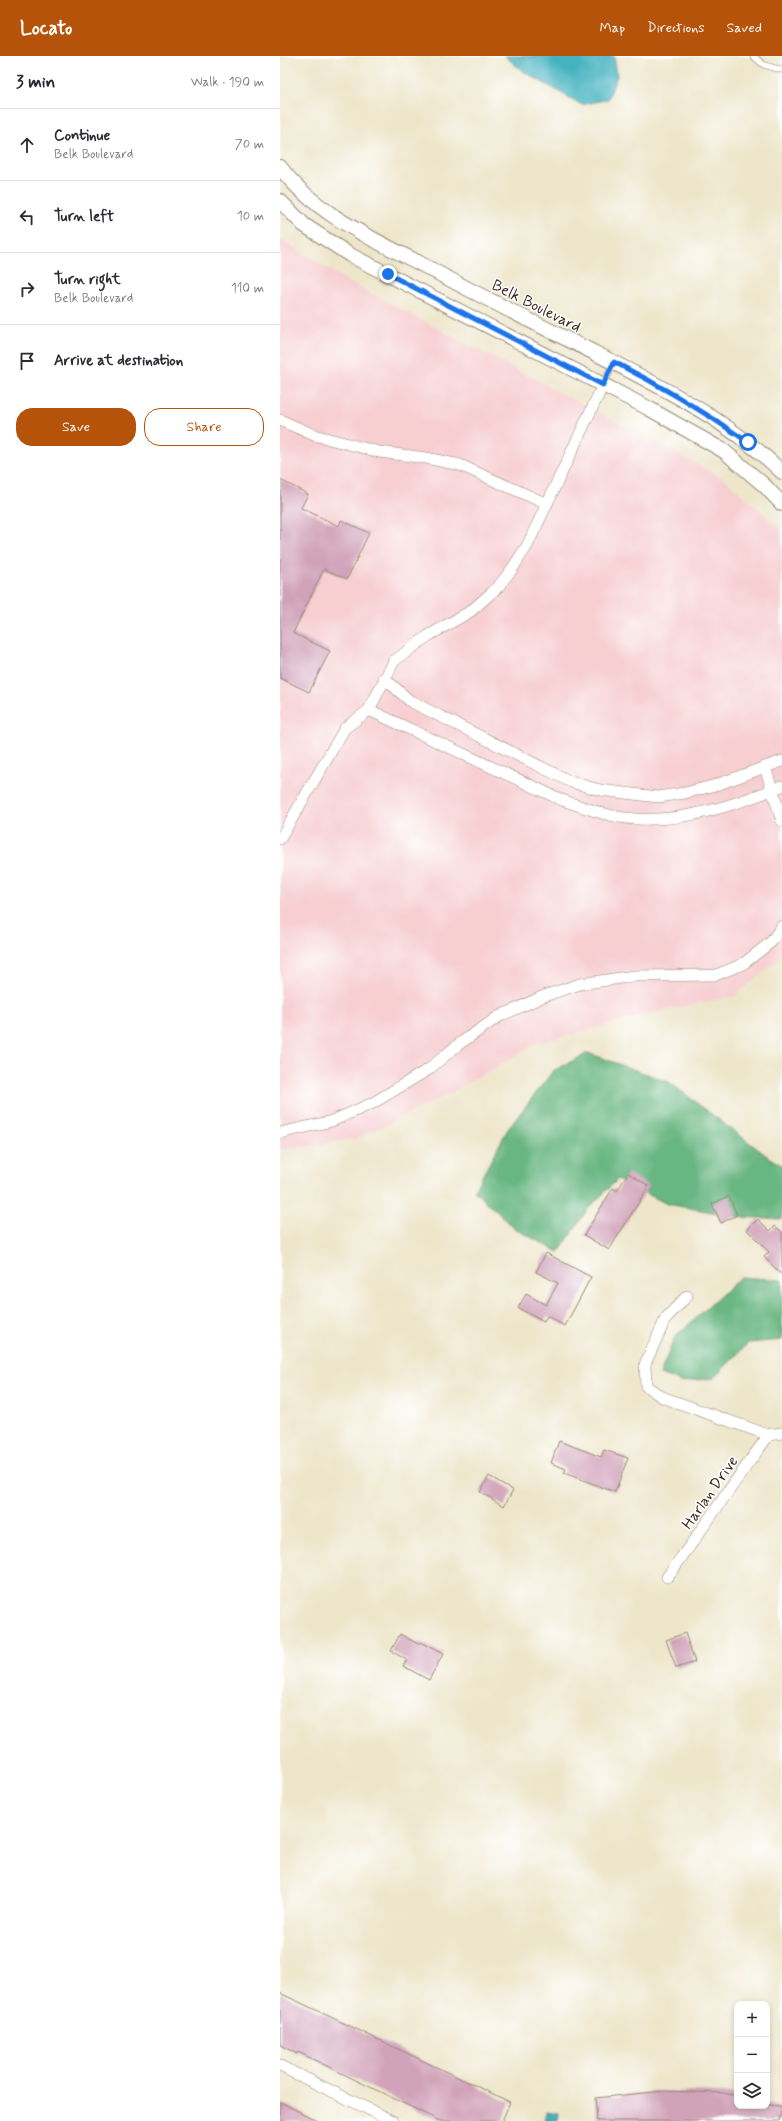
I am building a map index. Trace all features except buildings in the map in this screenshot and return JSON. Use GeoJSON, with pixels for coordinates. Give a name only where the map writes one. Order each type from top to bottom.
{"type":"FeatureCollection","features":[{"type":"Feature","properties":{"kind":"street","name":"Belk Boulevard"},"geometry":{"type":"LineString","coordinates":[[280,167],[286,175],[323,209],[358,231],[640,376],[716,420],[759,450],[782,472]]}},
{"type":"Feature","properties":{"kind":"street"},"geometry":{"type":"LineString","coordinates":[[280,201],[304,225],[350,255],[603,385],[724,451],[765,486],[782,504]]}},
{"type":"Feature","properties":{"kind":"street"},"geometry":{"type":"LineString","coordinates":[[280,839],[345,728],[369,710],[394,660],[408,649],[471,611],[498,586],[512,570],[527,546],[603,385]]}},
{"type":"Feature","properties":{"kind":"street"},"geometry":{"type":"LineString","coordinates":[[280,420],[314,435],[379,452],[426,458],[460,465],[547,504]]}},
{"type":"Feature","properties":{"kind":"street"},"geometry":{"type":"LineString","coordinates":[[384,678],[410,701],[571,782],[600,790],[658,797],[685,794],[782,761]]}},
{"type":"Feature","properties":{"kind":"street"},"geometry":{"type":"LineString","coordinates":[[369,710],[562,800],[596,811],[629,818],[676,817],[722,807],[777,788]]}},
{"type":"Feature","properties":{"kind":"street"},"geometry":{"type":"LineString","coordinates":[[765,768],[777,788],[782,821]]}},
{"type":"Feature","properties":{"kind":"street"},"geometry":{"type":"LineString","coordinates":[[280,1133],[332,1121],[373,1103],[429,1069],[459,1044],[498,1017],[544,996],[580,984],[634,976],[716,975],[743,964],[771,942],[782,926]]}},
{"type":"Feature","properties":{"kind":"street"},"geometry":{"type":"LineString","coordinates":[[686,1296],[666,1318],[645,1364],[646,1386],[662,1397],[770,1435],[782,1432]]}},
{"type":"Feature","properties":{"kind":"street","name":"Harlan Drive"},"geometry":{"type":"LineString","coordinates":[[667,1578],[706,1526],[737,1477],[770,1435]]}},
{"type":"Feature","properties":{"kind":"street"},"geometry":{"type":"LineString","coordinates":[[280,2066],[393,2121]]}},
{"type":"Feature","properties":{"kind":"lane"},"geometry":{"type":"LineString","coordinates":[[753,56],[764,65],[782,70]]}},
{"type":"Feature","properties":{"kind":"lane"},"geometry":{"type":"LineString","coordinates":[[603,385],[614,362]]}},
{"type":"Feature","properties":{"kind":"shaded area"},"geometry":{"type":"Polygon","coordinates":[[[280,239],[349,282],[725,479],[782,531],[782,956],[735,996],[639,1016],[538,1043],[449,1094],[356,1139],[280,1150],[280,239]]]}},
{"type":"Feature","properties":{"kind":"green space"},"geometry":{"type":"Polygon","coordinates":[[[588,1053],[669,1082],[771,1159],[782,1165],[782,1219],[740,1217],[667,1204],[618,1179],[587,1210],[559,1252],[517,1230],[474,1191],[508,1129],[553,1071],[588,1053]]]}},
{"type":"Feature","properties":{"kind":"green space"},"geometry":{"type":"Polygon","coordinates":[[[741,1277],[782,1280],[782,1340],[748,1343],[714,1378],[681,1382],[660,1374],[675,1337],[741,1277]]]}},
{"type":"Feature","properties":{"kind":"water"},"geometry":{"type":"Polygon","coordinates":[[[505,56],[614,56],[617,76],[608,99],[582,105],[521,70],[505,56]]]}},
{"type":"Feature","properties":{"kind":"water"},"geometry":{"type":"Polygon","coordinates":[[[546,2111],[559,2113],[558,2121],[544,2121],[546,2111]]]}},
{"type":"Feature","properties":{"kind":"route"},"geometry":{"type":"LineString","coordinates":[[388,274],[603,385],[614,362],[716,420],[748,442]]}}]}
